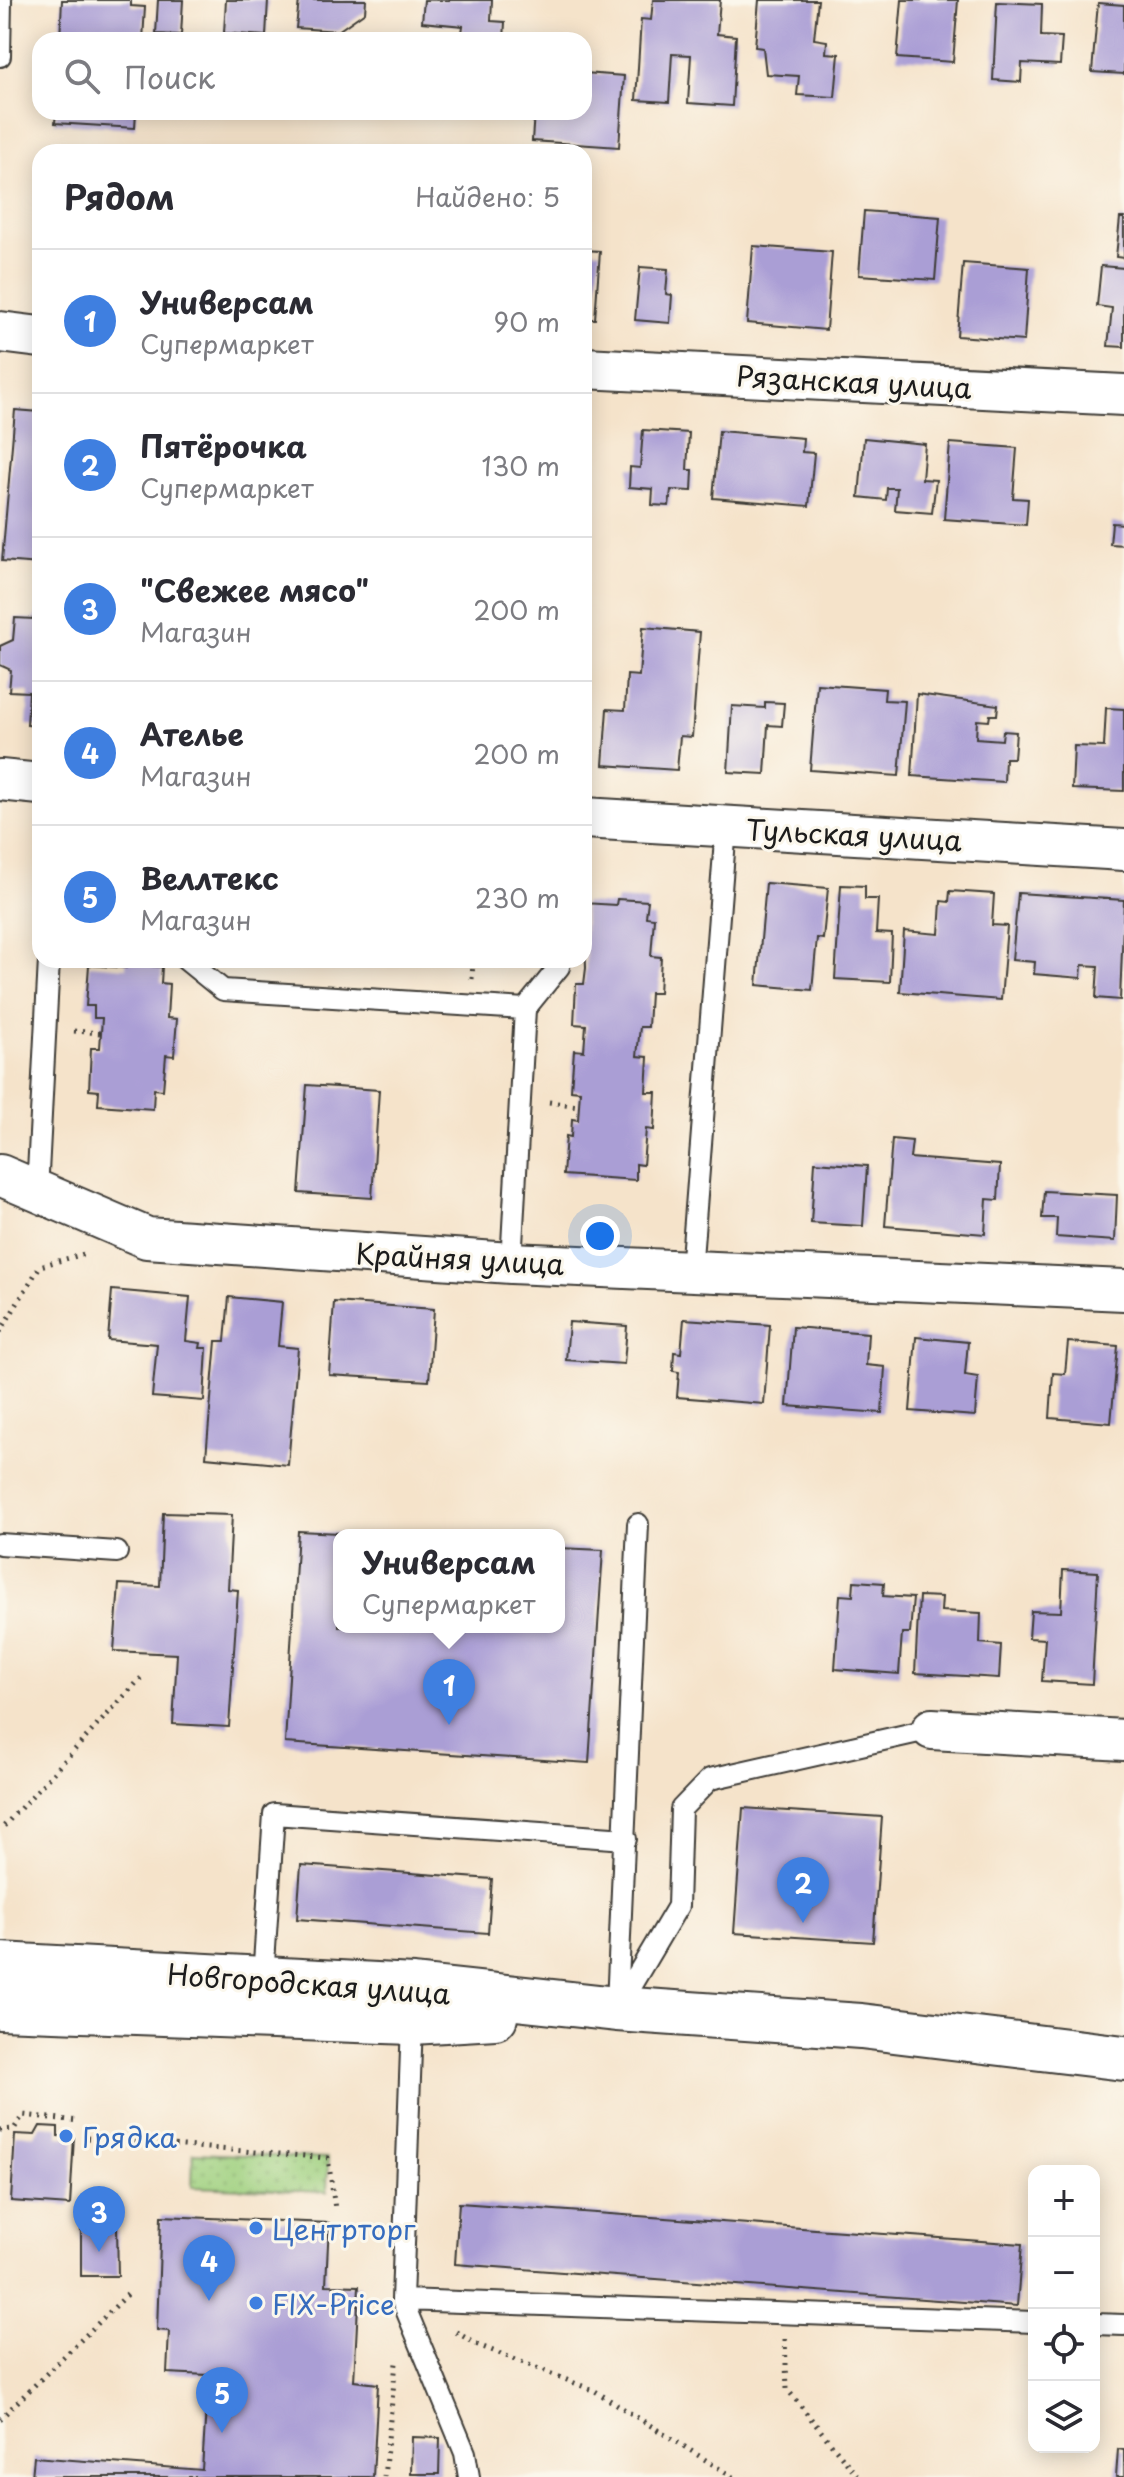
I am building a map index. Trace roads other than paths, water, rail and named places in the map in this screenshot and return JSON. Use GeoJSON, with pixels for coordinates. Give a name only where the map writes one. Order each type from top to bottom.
{"type":"FeatureCollection","features":[{"type":"Feature","properties":{"kind":"street"},"geometry":{"type":"LineString","coordinates":[[0,332],[32,336]]}},
{"type":"Feature","properties":{"kind":"street","name":"Рязанская улица"},"geometry":{"type":"LineString","coordinates":[[592,368],[1124,395]]}},
{"type":"Feature","properties":{"kind":"street"},"geometry":{"type":"LineString","coordinates":[[0,780],[32,783]]}},
{"type":"Feature","properties":{"kind":"street","name":"Тульская улица"},"geometry":{"type":"LineString","coordinates":[[592,819],[1124,850]]}},
{"type":"Feature","properties":{"kind":"street","name":"Крайняя улица"},"geometry":{"type":"LineString","coordinates":[[0,1175],[147,1238],[511,1263],[1124,1290]]}},
{"type":"Feature","properties":{"kind":"street"},"geometry":{"type":"LineString","coordinates":[[932,1729],[1124,1740]]}},
{"type":"Feature","properties":{"kind":"street","name":"Новгородская улица"},"geometry":{"type":"LineString","coordinates":[[0,1965],[414,1987],[617,2009],[861,2026],[1124,2058]]}},
{"type":"Feature","properties":{"kind":"street","name":"Новгородская улица"},"geometry":{"type":"LineString","coordinates":[[0,2007],[412,2022],[617,2009]]}},
{"type":"Feature","properties":{"kind":"lane"},"geometry":{"type":"LineString","coordinates":[[0,56],[1,0]]}},
{"type":"Feature","properties":{"kind":"lane"},"geometry":{"type":"LineString","coordinates":[[691,1271],[726,827]]}},
{"type":"Feature","properties":{"kind":"lane"},"geometry":{"type":"LineString","coordinates":[[37,1192],[49,968]]}},
{"type":"Feature","properties":{"kind":"lane"},"geometry":{"type":"LineString","coordinates":[[196,968],[223,990],[525,1009]]}},
{"type":"Feature","properties":{"kind":"lane"},"geometry":{"type":"LineString","coordinates":[[511,1263],[525,1009],[558,968]]}},
{"type":"Feature","properties":{"kind":"lane"},"geometry":{"type":"LineString","coordinates":[[617,2009],[638,1524]]}},
{"type":"Feature","properties":{"kind":"lane"},"geometry":{"type":"LineString","coordinates":[[0,1544],[117,1552]]}},
{"type":"Feature","properties":{"kind":"lane"},"geometry":{"type":"LineString","coordinates":[[617,2009],[678,1906],[681,1809],[710,1779],[932,1729]]}},
{"type":"Feature","properties":{"kind":"lane"},"geometry":{"type":"LineString","coordinates":[[263,1978],[274,1814],[626,1839]]}},
{"type":"Feature","properties":{"kind":"lane"},"geometry":{"type":"LineString","coordinates":[[412,2022],[402,2300],[465,2453],[469,2477]]}},
{"type":"Feature","properties":{"kind":"lane"},"geometry":{"type":"LineString","coordinates":[[402,2300],[1028,2322]]}},
{"type":"Feature","properties":{"kind":"lane"},"geometry":{"type":"LineString","coordinates":[[1100,2324],[1124,2325]]}},
{"type":"Feature","properties":{"kind":"place","name":"Универсам"},"geometry":{"type":"Point","coordinates":[449,1725]}},
{"type":"Feature","properties":{"kind":"place","name":"Пятёрочка"},"geometry":{"type":"Point","coordinates":[803,1923]}},
{"type":"Feature","properties":{"kind":"place","name":"Грядка"},"geometry":{"type":"Point","coordinates":[66,2136]}},
{"type":"Feature","properties":{"kind":"place","name":"Центрторг"},"geometry":{"type":"Point","coordinates":[256,2228]}},
{"type":"Feature","properties":{"kind":"place","name":"\"Свежее мясо\""},"geometry":{"type":"Point","coordinates":[99,2252]}},
{"type":"Feature","properties":{"kind":"place","name":"Ателье"},"geometry":{"type":"Point","coordinates":[209,2301]}},
{"type":"Feature","properties":{"kind":"place","name":"FIX-Price"},"geometry":{"type":"Point","coordinates":[256,2303]}},
{"type":"Feature","properties":{"kind":"place","name":"Веллтекс"},"geometry":{"type":"Point","coordinates":[222,2433]}}]}
